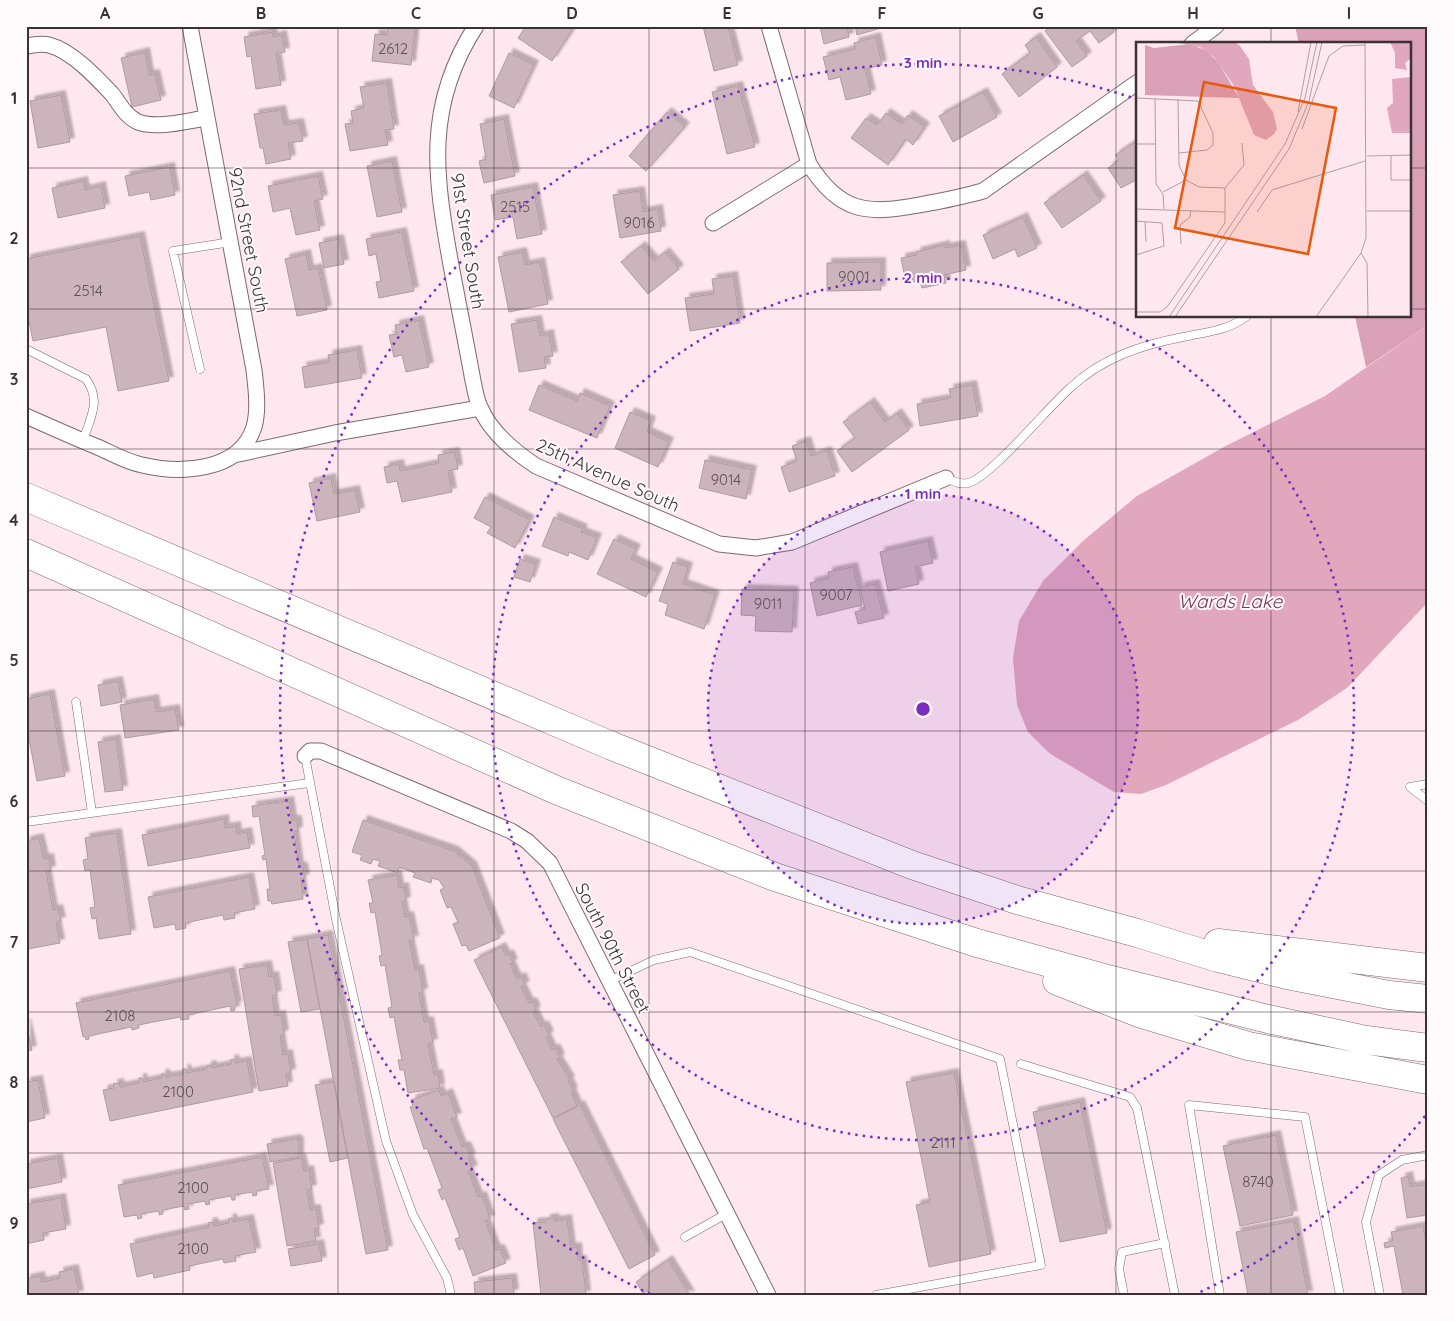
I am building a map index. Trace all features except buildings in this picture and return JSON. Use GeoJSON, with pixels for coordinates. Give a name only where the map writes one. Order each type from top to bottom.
{"type":"FeatureCollection","features":[{"type":"Feature","properties":{"kind":"highway"},"geometry":{"type":"LineString","coordinates":[[26,497],[612,746],[894,858],[1017,900],[1137,933],[1218,958],[1287,975],[1389,995],[1428,999]]}},
{"type":"Feature","properties":{"kind":"highway"},"geometry":{"type":"LineString","coordinates":[[26,553],[556,790],[775,877],[977,943],[1268,1019],[1366,1040],[1428,1048]]}},
{"type":"Feature","properties":{"kind":"highway"},"geometry":{"type":"LineString","coordinates":[[1137,933],[1428,968]]}},
{"type":"Feature","properties":{"kind":"highway"},"geometry":{"type":"LineString","coordinates":[[977,943],[1050,978],[1113,1003],[1203,1033],[1248,1046],[1428,1080]]}},
{"type":"Feature","properties":{"kind":"street","name":"92nd Street South"},"geometry":{"type":"LineString","coordinates":[[190,26],[247,326],[256,396],[256,416],[250,436],[234,455]]}},
{"type":"Feature","properties":{"kind":"street","name":"91st Street South"},"geometry":{"type":"LineString","coordinates":[[476,26],[462,51],[447,91],[438,133],[437,162],[439,198],[473,381],[480,408]]}},
{"type":"Feature","properties":{"kind":"street"},"geometry":{"type":"LineString","coordinates":[[769,26],[809,164],[820,182],[835,196],[866,209],[886,211],[960,198],[983,191],[997,183],[1136,83]]}},
{"type":"Feature","properties":{"kind":"street"},"geometry":{"type":"LineString","coordinates":[[1195,42],[1216,26]]}},
{"type":"Feature","properties":{"kind":"street"},"geometry":{"type":"LineString","coordinates":[[26,46],[50,45],[68,55],[112,95],[128,116],[138,122],[167,123],[206,118]]}},
{"type":"Feature","properties":{"kind":"street"},"geometry":{"type":"LineString","coordinates":[[714,223],[809,164]]}},
{"type":"Feature","properties":{"kind":"street"},"geometry":{"type":"LineString","coordinates":[[26,416],[140,465],[155,468],[198,468],[212,465],[234,455],[335,433],[480,408]]}},
{"type":"Feature","properties":{"kind":"street","name":"25th Avenue South"},"geometry":{"type":"LineString","coordinates":[[480,408],[503,440],[536,466],[703,538],[737,547],[765,548],[792,542],[946,478]]}},
{"type":"Feature","properties":{"kind":"street","name":"South 90th Street"},"geometry":{"type":"LineString","coordinates":[[305,756],[310,751],[320,751],[511,831],[527,841],[550,862],[768,1295]]}},
{"type":"Feature","properties":{"kind":"lane"},"geometry":{"type":"LineString","coordinates":[[200,369],[173,251],[231,242]]}},
{"type":"Feature","properties":{"kind":"lane"},"geometry":{"type":"LineString","coordinates":[[946,478],[965,483],[977,479],[1013,448],[1071,387],[1116,356],[1148,344],[1233,326],[1244,318]]}},
{"type":"Feature","properties":{"kind":"lane"},"geometry":{"type":"LineString","coordinates":[[26,349],[86,379],[92,387],[96,400],[83,441]]}},
{"type":"Feature","properties":{"kind":"lane"},"geometry":{"type":"LineString","coordinates":[[76,702],[92,813]]}},
{"type":"Feature","properties":{"kind":"lane"},"geometry":{"type":"LineString","coordinates":[[305,756],[336,919],[386,1141],[413,1215],[447,1278],[451,1295]]}},
{"type":"Feature","properties":{"kind":"lane"},"geometry":{"type":"LineString","coordinates":[[26,822],[309,783]]}},
{"type":"Feature","properties":{"kind":"lane"},"geometry":{"type":"LineString","coordinates":[[1428,784],[1410,787],[1428,801]]}},
{"type":"Feature","properties":{"kind":"lane"},"geometry":{"type":"LineString","coordinates":[[609,980],[654,960],[690,952],[1000,1058],[1041,1265],[876,1295]]}},
{"type":"Feature","properties":{"kind":"lane"},"geometry":{"type":"LineString","coordinates":[[1021,1064],[1130,1098],[1137,1108],[1174,1295]]}},
{"type":"Feature","properties":{"kind":"lane"},"geometry":{"type":"LineString","coordinates":[[1220,1295],[1189,1105],[1304,1117],[1340,1295]]}},
{"type":"Feature","properties":{"kind":"lane"},"geometry":{"type":"LineString","coordinates":[[1380,1295],[1366,1222],[1379,1175],[1402,1160],[1428,1155]]}},
{"type":"Feature","properties":{"kind":"lane"},"geometry":{"type":"LineString","coordinates":[[686,1237],[726,1214]]}},
{"type":"Feature","properties":{"kind":"lane"},"geometry":{"type":"LineString","coordinates":[[1124,1295],[1119,1269],[1122,1252],[1165,1243]]}},
{"type":"Feature","properties":{"kind":"shaded area"},"geometry":{"type":"Polygon","coordinates":[[[1295,26],[1428,26],[1428,325],[1366,367],[1355,318],[1412,318],[1412,42],[1299,42],[1295,26]]]}},
{"type":"Feature","properties":{"kind":"water","name":"Wards Lake"},"geometry":{"type":"Polygon","coordinates":[[[1428,325],[1428,602],[1347,688],[1298,720],[1166,785],[1141,794],[1114,792],[1049,753],[1028,732],[1017,705],[1013,658],[1019,621],[1043,581],[1083,541],[1137,496],[1222,448],[1325,396],[1428,325]]]}}]}
